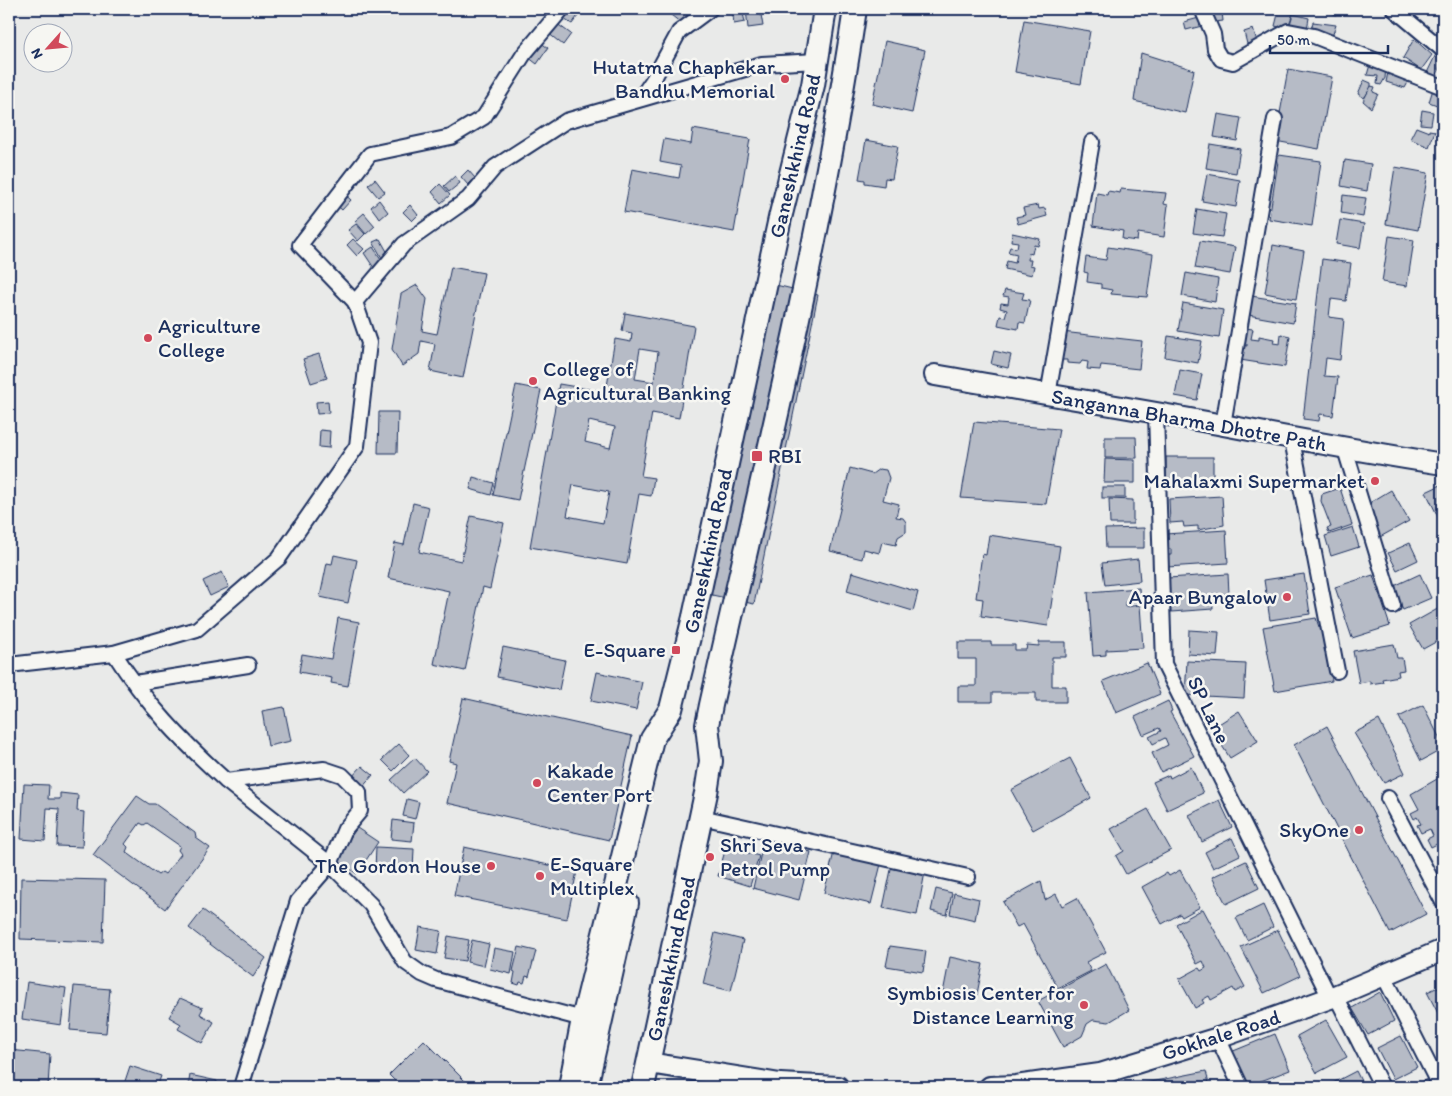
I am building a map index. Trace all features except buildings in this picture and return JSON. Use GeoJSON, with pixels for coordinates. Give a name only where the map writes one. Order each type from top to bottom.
{"type":"FeatureCollection","features":[{"type":"Feature","properties":{"kind":"main road","name":"Ganeshkhind Road"},"geometry":{"type":"LineString","coordinates":[[570,1087],[583,1018],[652,738],[671,709],[694,617],[780,218],[813,85],[825,9]]}},
{"type":"Feature","properties":{"kind":"main road","name":"Ganeshkhind Road"},"geometry":{"type":"LineString","coordinates":[[643,1087],[712,761],[707,725],[810,270],[856,9]]}},
{"type":"Feature","properties":{"kind":"main road"},"geometry":{"type":"LineString","coordinates":[[813,85],[843,90]]}},
{"type":"Feature","properties":{"kind":"main road"},"geometry":{"type":"LineString","coordinates":[[586,1087],[671,709]]}},
{"type":"Feature","properties":{"kind":"main road"},"geometry":{"type":"LineString","coordinates":[[628,1087],[707,725]]}},
{"type":"Feature","properties":{"kind":"street"},"geometry":{"type":"LineString","coordinates":[[9,665],[114,653],[197,629],[279,558],[357,446],[369,343],[355,302],[300,245],[370,154],[451,136],[484,118],[524,54],[562,9]]}},
{"type":"Feature","properties":{"kind":"street"},"geometry":{"type":"LineString","coordinates":[[640,98],[654,80],[680,32],[710,9]]}},
{"type":"Feature","properties":{"kind":"street"},"geometry":{"type":"LineString","coordinates":[[1202,9],[1213,34],[1215,49],[1221,59],[1233,62],[1288,31],[1314,36],[1443,88]]}},
{"type":"Feature","properties":{"kind":"street"},"geometry":{"type":"LineString","coordinates":[[1394,9],[1443,50]]}},
{"type":"Feature","properties":{"kind":"street"},"geometry":{"type":"LineString","coordinates":[[355,302],[404,244],[468,199],[495,167],[566,121],[762,64],[817,61]]}},
{"type":"Feature","properties":{"kind":"street"},"geometry":{"type":"LineString","coordinates":[[1224,425],[1275,119]]}},
{"type":"Feature","properties":{"kind":"street"},"geometry":{"type":"LineString","coordinates":[[1048,395],[1092,142]]}},
{"type":"Feature","properties":{"kind":"street","name":"Sanganna Bharma Dhotre Path"},"geometry":{"type":"LineString","coordinates":[[935,375],[1224,425],[1292,440],[1344,446],[1443,464]]}},
{"type":"Feature","properties":{"kind":"street","name":"SP Lane"},"geometry":{"type":"LineString","coordinates":[[1156,414],[1164,664],[1333,997],[1382,1087]]}},
{"type":"Feature","properties":{"kind":"street"},"geometry":{"type":"LineString","coordinates":[[1292,440],[1337,671]]}},
{"type":"Feature","properties":{"kind":"street"},"geometry":{"type":"LineString","coordinates":[[1344,446],[1392,606]]}},
{"type":"Feature","properties":{"kind":"street"},"geometry":{"type":"LineString","coordinates":[[114,653],[175,734],[226,781],[330,864],[371,905],[405,962],[422,974],[436,980],[583,1018]]}},
{"type":"Feature","properties":{"kind":"street"},"geometry":{"type":"LineString","coordinates":[[135,683],[248,665]]}},
{"type":"Feature","properties":{"kind":"street"},"geometry":{"type":"LineString","coordinates":[[226,781],[324,769],[342,775],[359,792],[360,812],[345,829],[330,864],[298,901],[241,1087]]}},
{"type":"Feature","properties":{"kind":"street"},"geometry":{"type":"LineString","coordinates":[[1388,798],[1443,902]]}},
{"type":"Feature","properties":{"kind":"street"},"geometry":{"type":"LineString","coordinates":[[701,817],[968,877]]}},
{"type":"Feature","properties":{"kind":"street","name":"Gokhale Road"},"geometry":{"type":"LineString","coordinates":[[990,1087],[1102,1081],[1333,997],[1443,950]]}},
{"type":"Feature","properties":{"kind":"street"},"geometry":{"type":"LineString","coordinates":[[1384,976],[1440,1087]]}},
{"type":"Feature","properties":{"kind":"street"},"geometry":{"type":"LineString","coordinates":[[1218,1038],[1241,1087]]}},
{"type":"Feature","properties":{"kind":"street"},"geometry":{"type":"LineString","coordinates":[[649,1063],[780,1084],[838,1087]]}},
{"type":"Feature","properties":{"kind":"place","name":"Hutatma Chaphekar Bandhu Memorial"},"geometry":{"type":"Point","coordinates":[785,79]}},
{"type":"Feature","properties":{"kind":"place","name":"Agriculture College"},"geometry":{"type":"Point","coordinates":[148,338]}},
{"type":"Feature","properties":{"kind":"place","name":"College of Agricultural Banking"},"geometry":{"type":"Point","coordinates":[533,381]}},
{"type":"Feature","properties":{"kind":"place","name":"RBI"},"geometry":{"type":"Point","coordinates":[757,456]}},
{"type":"Feature","properties":{"kind":"place","name":"Mahalaxmi Supermarket"},"geometry":{"type":"Point","coordinates":[1375,481]}},
{"type":"Feature","properties":{"kind":"place","name":"Apaar Bungalow"},"geometry":{"type":"Point","coordinates":[1287,597]}},
{"type":"Feature","properties":{"kind":"place","name":"E-Square"},"geometry":{"type":"Point","coordinates":[676,650]}},
{"type":"Feature","properties":{"kind":"place","name":"Kakade Center Port"},"geometry":{"type":"Point","coordinates":[537,783]}},
{"type":"Feature","properties":{"kind":"place","name":"SkyOne"},"geometry":{"type":"Point","coordinates":[1359,830]}},
{"type":"Feature","properties":{"kind":"place","name":"Shri Seva Petrol Pump"},"geometry":{"type":"Point","coordinates":[710,857]}},
{"type":"Feature","properties":{"kind":"place","name":"The Gordon House"},"geometry":{"type":"Point","coordinates":[491,866]}},
{"type":"Feature","properties":{"kind":"place","name":"E-Square Multiplex"},"geometry":{"type":"Point","coordinates":[540,876]}},
{"type":"Feature","properties":{"kind":"place","name":"Symbiosis Center for Distance Learning"},"geometry":{"type":"Point","coordinates":[1084,1005]}}]}
